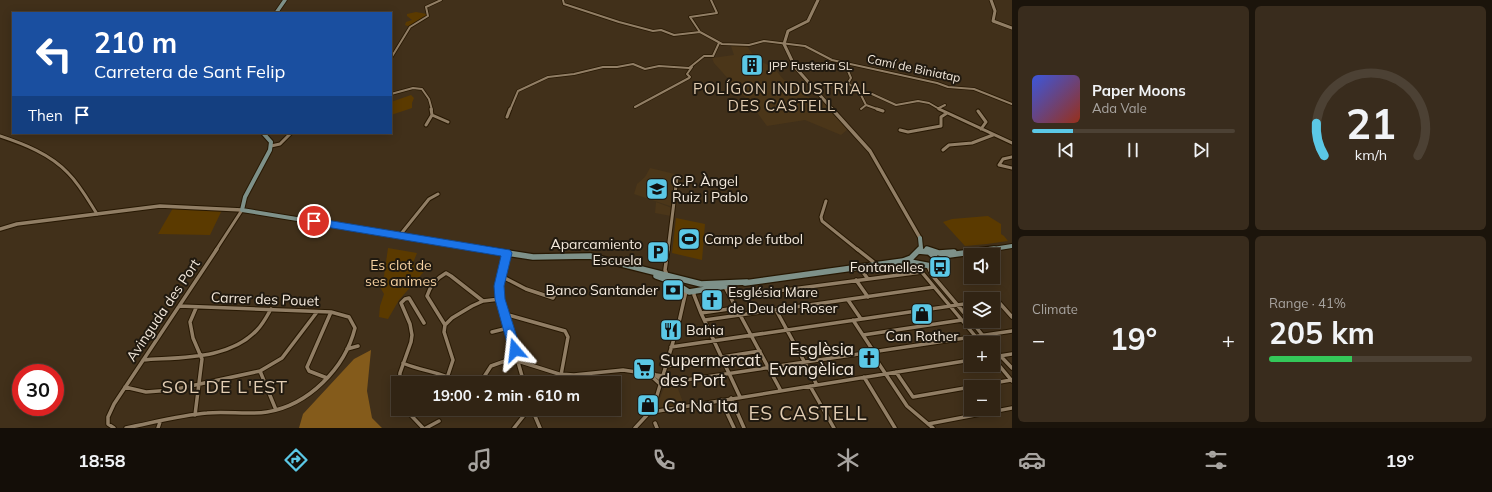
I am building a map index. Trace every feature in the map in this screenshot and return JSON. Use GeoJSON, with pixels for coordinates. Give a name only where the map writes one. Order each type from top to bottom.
{"type":"FeatureCollection","features":[{"type":"Feature","properties":{"kind":"main road"},"geometry":{"type":"LineString","coordinates":[[277,12],[285,0]]}},
{"type":"Feature","properties":{"kind":"main road"},"geometry":{"type":"LineString","coordinates":[[264,134],[269,138],[271,146],[245,197],[242,210],[533,257],[590,256],[696,283],[714,285],[747,282],[903,261],[910,258],[922,247],[920,238]]}},
{"type":"Feature","properties":{"kind":"main road"},"geometry":{"type":"LineString","coordinates":[[920,238],[937,259],[936,264]]}},
{"type":"Feature","properties":{"kind":"main road"},"geometry":{"type":"LineString","coordinates":[[996,248],[1012,246]]}},
{"type":"Feature","properties":{"kind":"main road"},"geometry":{"type":"LineString","coordinates":[[917,252],[925,251],[955,254]]}},
{"type":"Feature","properties":{"kind":"main road"},"geometry":{"type":"LineString","coordinates":[[930,252],[964,251]]}},
{"type":"Feature","properties":{"kind":"main road"},"geometry":{"type":"LineString","coordinates":[[917,252],[916,258],[921,263]]}},
{"type":"Feature","properties":{"kind":"main road"},"geometry":{"type":"LineString","coordinates":[[903,261],[921,263],[928,266],[936,264],[943,257],[964,253]]}},
{"type":"Feature","properties":{"kind":"main road"},"geometry":{"type":"LineString","coordinates":[[632,267],[682,286],[686,291],[725,287],[747,282]]}},
{"type":"Feature","properties":{"kind":"main road"},"geometry":{"type":"LineString","coordinates":[[682,286],[682,283],[685,280]]}},
{"type":"Feature","properties":{"kind":"main road"},"geometry":{"type":"LineString","coordinates":[[696,283],[698,286],[696,290]]}},
{"type":"Feature","properties":{"kind":"street"},"geometry":{"type":"LineString","coordinates":[[392,56],[410,27],[428,16],[426,7],[441,0]]}},
{"type":"Feature","properties":{"kind":"street"},"geometry":{"type":"LineString","coordinates":[[563,0],[564,4],[619,22],[653,31],[661,30],[674,36],[700,32],[690,16],[717,13],[711,0]]}},
{"type":"Feature","properties":{"kind":"street"},"geometry":{"type":"LineString","coordinates":[[818,0],[808,21],[788,31],[784,44],[795,67],[870,151],[920,238]]}},
{"type":"Feature","properties":{"kind":"street"},"geometry":{"type":"LineString","coordinates":[[991,0],[995,11],[993,21],[1012,28]]}},
{"type":"Feature","properties":{"kind":"street","name":"Camí de Biniatap"},"geometry":{"type":"LineString","coordinates":[[700,32],[719,43],[749,45],[764,41],[810,47],[832,60],[948,86],[974,89],[1012,104]]}},
{"type":"Feature","properties":{"kind":"street"},"geometry":{"type":"LineString","coordinates":[[635,107],[684,82],[690,77],[687,74],[692,67],[704,56],[713,56],[719,43]]}},
{"type":"Feature","properties":{"kind":"street"},"geometry":{"type":"LineString","coordinates":[[840,62],[848,71],[851,78],[848,83],[860,93],[866,105],[883,111]]}},
{"type":"Feature","properties":{"kind":"street"},"geometry":{"type":"LineString","coordinates":[[507,117],[518,91],[548,77],[574,74],[603,67],[617,67],[628,64],[636,65],[645,69],[659,66],[692,67]]}},
{"type":"Feature","properties":{"kind":"street"},"geometry":{"type":"LineString","coordinates":[[392,94],[409,88],[423,89],[430,100],[432,110],[432,115],[426,125]]}},
{"type":"Feature","properties":{"kind":"street"},"geometry":{"type":"LineString","coordinates":[[860,93],[872,94],[896,105],[922,101],[1012,143]]}},
{"type":"Feature","properties":{"kind":"street"},"geometry":{"type":"LineString","coordinates":[[861,109],[866,105]]}},
{"type":"Feature","properties":{"kind":"street"},"geometry":{"type":"LineString","coordinates":[[939,108],[945,105]]}},
{"type":"Feature","properties":{"kind":"street"},"geometry":{"type":"LineString","coordinates":[[978,111],[986,122],[981,129]]}},
{"type":"Feature","properties":{"kind":"street"},"geometry":{"type":"LineString","coordinates":[[900,130],[908,132],[941,126],[941,117],[947,113]]}},
{"type":"Feature","properties":{"kind":"street"},"geometry":{"type":"LineString","coordinates":[[432,115],[448,122]]}},
{"type":"Feature","properties":{"kind":"street"},"geometry":{"type":"LineString","coordinates":[[271,146],[280,144],[290,134]]}},
{"type":"Feature","properties":{"kind":"street"},"geometry":{"type":"LineString","coordinates":[[943,150],[949,145],[972,143],[993,135]]}},
{"type":"Feature","properties":{"kind":"street"},"geometry":{"type":"LineString","coordinates":[[0,136],[20,142],[51,159],[69,174],[97,214]]}},
{"type":"Feature","properties":{"kind":"street"},"geometry":{"type":"LineString","coordinates":[[1012,157],[1003,160],[999,165],[1012,168]]}},
{"type":"Feature","properties":{"kind":"street"},"geometry":{"type":"LineString","coordinates":[[672,277],[667,275],[665,270],[677,178]]}},
{"type":"Feature","properties":{"kind":"street"},"geometry":{"type":"LineString","coordinates":[[400,235],[429,199],[438,194]]}},
{"type":"Feature","properties":{"kind":"street"},"geometry":{"type":"LineString","coordinates":[[826,201],[821,217],[822,221],[878,265]]}},
{"type":"Feature","properties":{"kind":"street"},"geometry":{"type":"LineString","coordinates":[[0,229],[17,224],[160,206],[242,210]]}},
{"type":"Feature","properties":{"kind":"street","name":"Avinguda des Port"},"geometry":{"type":"LineString","coordinates":[[114,428],[108,424],[108,417],[125,387],[242,210]]}},
{"type":"Feature","properties":{"kind":"street"},"geometry":{"type":"LineString","coordinates":[[507,253],[499,286],[500,299],[522,376]]}},
{"type":"Feature","properties":{"kind":"street"},"geometry":{"type":"LineString","coordinates":[[912,262],[975,336]]}},
{"type":"Feature","properties":{"kind":"street"},"geometry":{"type":"LineString","coordinates":[[921,263],[922,272]]}},
{"type":"Feature","properties":{"kind":"street"},"geometry":{"type":"LineString","coordinates":[[928,266],[932,274],[964,312]]}},
{"type":"Feature","properties":{"kind":"street"},"geometry":{"type":"LineString","coordinates":[[860,267],[868,279]]}},
{"type":"Feature","properties":{"kind":"street"},"geometry":{"type":"LineString","coordinates":[[731,297],[922,272]]}},
{"type":"Feature","properties":{"kind":"street"},"geometry":{"type":"LineString","coordinates":[[445,325],[427,296],[428,291],[442,275],[446,273],[451,276],[483,301]]}},
{"type":"Feature","properties":{"kind":"street"},"geometry":{"type":"LineString","coordinates":[[501,276],[525,290],[553,298],[558,288]]}},
{"type":"Feature","properties":{"kind":"street"},"geometry":{"type":"LineString","coordinates":[[856,280],[868,297]]}},
{"type":"Feature","properties":{"kind":"street"},"geometry":{"type":"LineString","coordinates":[[725,287],[781,391]]}},
{"type":"Feature","properties":{"kind":"street"},"geometry":{"type":"LineString","coordinates":[[705,320],[934,287]]}},
{"type":"Feature","properties":{"kind":"street"},"geometry":{"type":"LineString","coordinates":[[696,290],[694,295],[740,397]]}},
{"type":"Feature","properties":{"kind":"street"},"geometry":{"type":"LineString","coordinates":[[635,428],[650,413],[666,366],[686,291]]}},
{"type":"Feature","properties":{"kind":"street"},"geometry":{"type":"LineString","coordinates":[[399,376],[412,342],[410,322],[402,310],[400,303],[409,298],[424,322]]}},
{"type":"Feature","properties":{"kind":"street"},"geometry":{"type":"LineString","coordinates":[[403,363],[415,368],[448,375],[453,360],[444,332],[445,325],[452,318],[483,301],[500,299]]}},
{"type":"Feature","properties":{"kind":"street"},"geometry":{"type":"LineString","coordinates":[[848,300],[861,319]]}},
{"type":"Feature","properties":{"kind":"street"},"geometry":{"type":"LineString","coordinates":[[671,346],[964,304]]}},
{"type":"Feature","properties":{"kind":"street","name":"Carrer des Pouet"},"geometry":{"type":"LineString","coordinates":[[179,306],[196,308],[271,309],[331,312],[350,317],[355,328],[347,348]]}},
{"type":"Feature","properties":{"kind":"street"},"geometry":{"type":"LineString","coordinates":[[1000,306],[1012,317]]}},
{"type":"Feature","properties":{"kind":"street"},"geometry":{"type":"LineString","coordinates":[[195,415],[200,385],[201,356],[190,322],[196,308]]}},
{"type":"Feature","properties":{"kind":"street"},"geometry":{"type":"LineString","coordinates":[[701,312],[736,308]]}},
{"type":"Feature","properties":{"kind":"street"},"geometry":{"type":"LineString","coordinates":[[143,360],[201,356],[235,347],[258,329],[271,309]]}},
{"type":"Feature","properties":{"kind":"street"},"geometry":{"type":"LineString","coordinates":[[776,310],[817,385]]}},
{"type":"Feature","properties":{"kind":"street"},"geometry":{"type":"LineString","coordinates":[[125,387],[146,392],[200,385],[260,371],[282,358],[317,312]]}},
{"type":"Feature","properties":{"kind":"street"},"geometry":{"type":"LineString","coordinates":[[327,378],[309,372],[307,367],[331,312]]}},
{"type":"Feature","properties":{"kind":"street"},"geometry":{"type":"LineString","coordinates":[[504,314],[565,331],[568,337],[561,375]]}},
{"type":"Feature","properties":{"kind":"street"},"geometry":{"type":"LineString","coordinates":[[853,320],[885,374],[907,406],[933,428]]}},
{"type":"Feature","properties":{"kind":"street"},"geometry":{"type":"LineString","coordinates":[[863,335],[962,320]]}},
{"type":"Feature","properties":{"kind":"street"},"geometry":{"type":"LineString","coordinates":[[492,332],[508,328]]}},
{"type":"Feature","properties":{"kind":"street"},"geometry":{"type":"LineString","coordinates":[[977,328],[983,336],[1012,331]]}},
{"type":"Feature","properties":{"kind":"street"},"geometry":{"type":"LineString","coordinates":[[649,374],[666,383],[964,339]]}},
{"type":"Feature","properties":{"kind":"street"},"geometry":{"type":"LineString","coordinates":[[126,428],[206,413],[267,412],[291,405],[311,392],[327,378],[336,368],[347,348],[358,346]]}},
{"type":"Feature","properties":{"kind":"street"},"geometry":{"type":"LineString","coordinates":[[666,366],[760,351]]}},
{"type":"Feature","properties":{"kind":"street"},"geometry":{"type":"LineString","coordinates":[[1000,356],[1012,354]]}},
{"type":"Feature","properties":{"kind":"street"},"geometry":{"type":"LineString","coordinates":[[1000,356],[1012,368]]}},
{"type":"Feature","properties":{"kind":"street"},"geometry":{"type":"LineString","coordinates":[[1000,360],[1006,363]]}},
{"type":"Feature","properties":{"kind":"street"},"geometry":{"type":"LineString","coordinates":[[484,376],[488,369],[498,362],[518,361],[546,372],[561,375],[589,374],[618,370],[654,374],[661,380]]}},
{"type":"Feature","properties":{"kind":"street"},"geometry":{"type":"LineString","coordinates":[[650,413],[731,398],[964,361]]}},
{"type":"Feature","properties":{"kind":"street"},"geometry":{"type":"LineString","coordinates":[[896,372],[913,397],[1012,380],[1000,365]]}},
{"type":"Feature","properties":{"kind":"street"},"geometry":{"type":"LineString","coordinates":[[260,371],[276,410]]}},
{"type":"Feature","properties":{"kind":"street"},"geometry":{"type":"LineString","coordinates":[[864,378],[895,428]]}},
{"type":"Feature","properties":{"kind":"street"},"geometry":{"type":"LineString","coordinates":[[810,386],[834,428]]}},
{"type":"Feature","properties":{"kind":"street"},"geometry":{"type":"LineString","coordinates":[[731,398],[744,428]]}},
{"type":"Feature","properties":{"kind":"street"},"geometry":{"type":"LineString","coordinates":[[722,400],[734,428],[728,428]]}},
{"type":"Feature","properties":{"kind":"street"},"geometry":{"type":"LineString","coordinates":[[928,424],[1012,408]]}},
{"type":"Feature","properties":{"kind":"street"},"geometry":{"type":"LineString","coordinates":[[412,416],[425,428],[439,420]]}},
{"type":"Feature","properties":{"kind":"street"},"geometry":{"type":"LineString","coordinates":[[514,428],[525,416]]}},
{"type":"Feature","properties":{"kind":"street"},"geometry":{"type":"LineString","coordinates":[[534,416],[540,428]]}},
{"type":"Feature","properties":{"kind":"street"},"geometry":{"type":"LineString","coordinates":[[158,428],[160,422]]}},
{"type":"Feature","properties":{"kind":"shaded area"},"geometry":{"type":"Polygon","coordinates":[[[731,46],[747,46],[756,59],[774,68],[784,80],[792,82],[806,96],[823,103],[848,129],[841,135],[805,120],[767,126],[750,103],[714,63],[712,58],[734,55],[731,46]]]}},
{"type":"Feature","properties":{"kind":"shaded area","name":"C.P. Àngel Ruiz i Pablo"},"geometry":{"type":"Polygon","coordinates":[[[650,168],[679,175],[681,180],[679,182],[676,208],[634,194],[637,184],[645,177],[650,168]]]}},
{"type":"Feature","properties":{"kind":"shaded area"},"geometry":{"type":"Polygon","coordinates":[[[656,202],[672,208],[671,216],[655,213],[656,202]]]}},
{"type":"Feature","properties":{"kind":"shaded area"},"geometry":{"type":"Polygon","coordinates":[[[371,350],[367,391],[372,418],[382,428],[299,428],[303,414],[354,359],[371,350]]]}},
{"type":"Feature","properties":{"kind":"shaded area"},"geometry":{"type":"Polygon","coordinates":[[[677,386],[684,405],[656,408],[664,388],[677,386]]]}},
{"type":"Feature","properties":{"kind":"green space"},"geometry":{"type":"Polygon","coordinates":[[[416,12],[427,14],[427,16],[410,27],[405,25],[406,22],[412,20],[407,16],[407,14],[416,12]]]}},
{"type":"Feature","properties":{"kind":"green space"},"geometry":{"type":"Polygon","coordinates":[[[411,95],[414,98],[412,108],[392,115],[392,102],[411,95]]]}},
{"type":"Feature","properties":{"kind":"green space"},"geometry":{"type":"Polygon","coordinates":[[[173,208],[222,210],[210,235],[158,234],[173,208]]]}},
{"type":"Feature","properties":{"kind":"green space"},"geometry":{"type":"Polygon","coordinates":[[[988,216],[1001,224],[1001,234],[1008,241],[965,246],[943,222],[952,219],[988,216]]]}},
{"type":"Feature","properties":{"kind":"green space","name":"Camp de futbol"},"geometry":{"type":"Polygon","coordinates":[[[676,218],[705,224],[702,260],[672,253],[676,218]]]}},
{"type":"Feature","properties":{"kind":"green space","name":"Es clot de ses animes"},"geometry":{"type":"Polygon","coordinates":[[[388,248],[417,253],[413,263],[428,267],[399,300],[388,319],[379,317],[380,306],[384,294],[380,287],[384,276],[388,248]]]}},
{"type":"Feature","properties":{"kind":"place","name":"JPP Fusteria SL"},"geometry":{"type":"Point","coordinates":[752,65]}},
{"type":"Feature","properties":{"kind":"place","name":"C.P. Àngel Ruiz i Pablo"},"geometry":{"type":"Point","coordinates":[657,189]}},
{"type":"Feature","properties":{"kind":"place","name":"Camp de futbol"},"geometry":{"type":"Point","coordinates":[689,239]}},
{"type":"Feature","properties":{"kind":"place","name":"Aparcamiento Escuela"},"geometry":{"type":"Point","coordinates":[658,252]}},
{"type":"Feature","properties":{"kind":"place","name":"Fontanelles"},"geometry":{"type":"Point","coordinates":[940,267]}},
{"type":"Feature","properties":{"kind":"place","name":"Banco Santander"},"geometry":{"type":"Point","coordinates":[673,290]}},
{"type":"Feature","properties":{"kind":"place","name":"Església Mare de Deu del Roser"},"geometry":{"type":"Point","coordinates":[712,300]}},
{"type":"Feature","properties":{"kind":"place","name":"Can Rother"},"geometry":{"type":"Point","coordinates":[922,314]}},
{"type":"Feature","properties":{"kind":"place","name":"Bahia"},"geometry":{"type":"Point","coordinates":[671,330]}},
{"type":"Feature","properties":{"kind":"place","name":"Esglèsia Evangèlica"},"geometry":{"type":"Point","coordinates":[869,358]}},
{"type":"Feature","properties":{"kind":"place","name":"Supermercat des Port"},"geometry":{"type":"Point","coordinates":[644,369]}},
{"type":"Feature","properties":{"kind":"place","name":"Ca Na Ita"},"geometry":{"type":"Point","coordinates":[648,405]}},
{"type":"Feature","properties":{"kind":"district","name":"POLÍGON INDUSTRIAL DES CASTELL"},"geometry":{"type":"Point","coordinates":[782,96]}},
{"type":"Feature","properties":{"kind":"district","name":"SOL DE L'EST"},"geometry":{"type":"Point","coordinates":[225,386]}},
{"type":"Feature","properties":{"kind":"district","name":"ES CASTELL"},"geometry":{"type":"Point","coordinates":[808,413]}},
{"type":"Feature","properties":{"kind":"route"},"geometry":{"type":"LineString","coordinates":[[314,221],[507,253],[499,286],[500,299],[515,350]]}}]}
